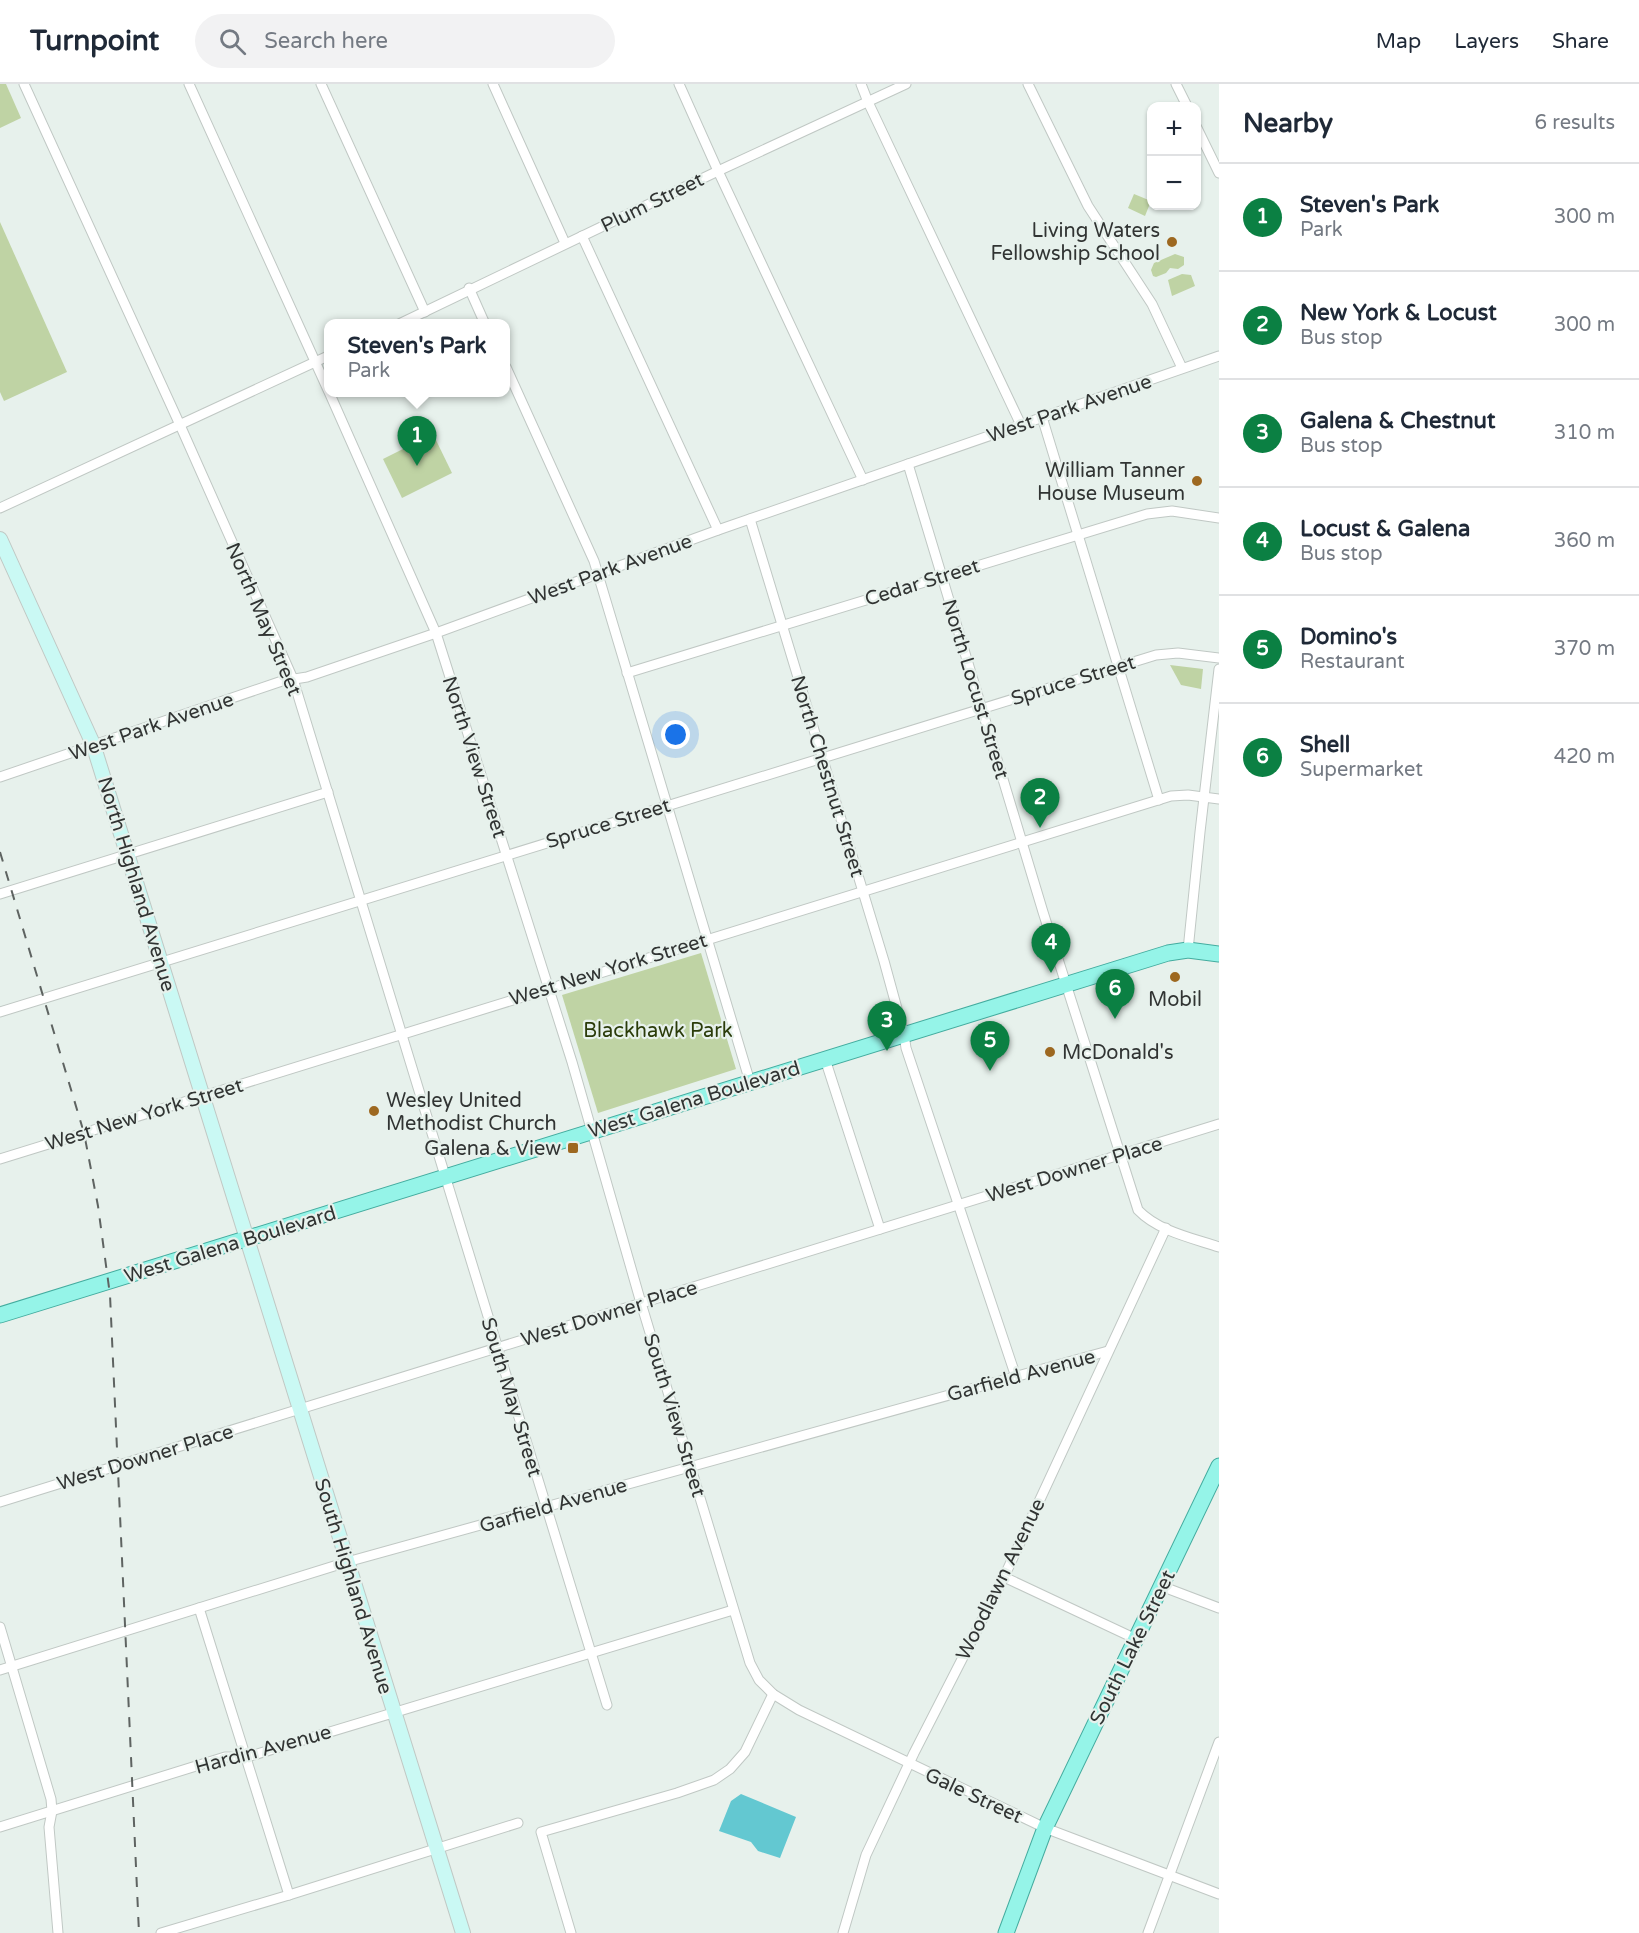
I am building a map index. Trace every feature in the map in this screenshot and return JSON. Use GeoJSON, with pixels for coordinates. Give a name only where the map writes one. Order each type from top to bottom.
{"type":"FeatureCollection","features":[{"type":"Feature","properties":{"kind":"main road","name":"West Galena Boulevard"},"geometry":{"type":"LineString","coordinates":[[0,1315],[1168,953],[1188,950],[1219,954]]}},
{"type":"Feature","properties":{"kind":"main road","name":"South Lake Street"},"geometry":{"type":"LineString","coordinates":[[1006,1933],[1045,1828],[1219,1466]]}},
{"type":"Feature","properties":{"kind":"street","name":"North May Street"},"geometry":{"type":"LineString","coordinates":[[24,84],[293,679],[446,1176]]}},
{"type":"Feature","properties":{"kind":"street","name":"North View Street"},"geometry":{"type":"LineString","coordinates":[[189,84],[324,380]]}},
{"type":"Feature","properties":{"kind":"street"},"geometry":{"type":"LineString","coordinates":[[321,84],[424,312]]}},
{"type":"Feature","properties":{"kind":"street"},"geometry":{"type":"LineString","coordinates":[[493,84],[565,243]]}},
{"type":"Feature","properties":{"kind":"street"},"geometry":{"type":"LineString","coordinates":[[679,84],[863,480]]}},
{"type":"Feature","properties":{"kind":"street"},"geometry":{"type":"LineString","coordinates":[[861,84],[1021,425]]}},
{"type":"Feature","properties":{"kind":"street","name":"Plum Street"},"geometry":{"type":"LineString","coordinates":[[409,319],[469,288],[906,84]]}},
{"type":"Feature","properties":{"kind":"street"},"geometry":{"type":"LineString","coordinates":[[1028,84],[1088,206],[1152,304],[1182,368]]}},
{"type":"Feature","properties":{"kind":"street"},"geometry":{"type":"LineString","coordinates":[[1176,84],[1185,102]]}},
{"type":"Feature","properties":{"kind":"street"},"geometry":{"type":"LineString","coordinates":[[1201,135],[1219,173]]}},
{"type":"Feature","properties":{"kind":"street"},"geometry":{"type":"LineString","coordinates":[[582,236],[718,530]]}},
{"type":"Feature","properties":{"kind":"street"},"geometry":{"type":"LineString","coordinates":[[469,288],[483,319]]}},
{"type":"Feature","properties":{"kind":"street","name":"West Park Avenue"},"geometry":{"type":"LineString","coordinates":[[0,777],[282,681],[307,677],[436,633],[718,530],[1219,356]]}},
{"type":"Feature","properties":{"kind":"street"},"geometry":{"type":"LineString","coordinates":[[0,508],[324,358]]}},
{"type":"Feature","properties":{"kind":"street"},"geometry":{"type":"LineString","coordinates":[[510,376],[594,561],[709,938],[750,1082]]}},
{"type":"Feature","properties":{"kind":"street","name":"North View Street"},"geometry":{"type":"LineString","coordinates":[[331,397],[436,633],[593,1131]]}},
{"type":"Feature","properties":{"kind":"street"},"geometry":{"type":"LineString","coordinates":[[1042,417],[1159,800]]}},
{"type":"Feature","properties":{"kind":"street","name":"North Locust Street"},"geometry":{"type":"LineString","coordinates":[[908,464],[1065,984],[1138,1210],[1145,1218],[1166,1228],[1219,1247]]}},
{"type":"Feature","properties":{"kind":"street","name":"Cedar Street"},"geometry":{"type":"LineString","coordinates":[[627,673],[1159,511],[1219,518]]}},
{"type":"Feature","properties":{"kind":"street","name":"North Chestnut Street"},"geometry":{"type":"LineString","coordinates":[[750,519],[823,756],[904,1034],[906,1048],[1016,1377]]}},
{"type":"Feature","properties":{"kind":"street","name":"North Highland Avenue"},"geometry":{"type":"LineString","coordinates":[[0,539],[93,744],[246,1239]]}},
{"type":"Feature","properties":{"kind":"street","name":"Spruce Street"},"geometry":{"type":"LineString","coordinates":[[0,1012],[162,964],[823,756],[1118,666],[1167,652],[1219,658]]}},
{"type":"Feature","properties":{"kind":"street"},"geometry":{"type":"LineString","coordinates":[[1188,950],[1219,669]]}},
{"type":"Feature","properties":{"kind":"street"},"geometry":{"type":"LineString","coordinates":[[0,894],[328,792]]}},
{"type":"Feature","properties":{"kind":"street","name":"West New York Street"},"geometry":{"type":"LineString","coordinates":[[0,1159],[1159,800],[1180,794],[1219,799]]}},
{"type":"Feature","properties":{"kind":"street"},"geometry":{"type":"LineString","coordinates":[[825,1059],[880,1229]]}},
{"type":"Feature","properties":{"kind":"street","name":"West Downer Place"},"geometry":{"type":"LineString","coordinates":[[0,1502],[1219,1124]]}},
{"type":"Feature","properties":{"kind":"street","name":"South View Street"},"geometry":{"type":"LineString","coordinates":[[593,1131],[641,1303],[750,1663]]}},
{"type":"Feature","properties":{"kind":"street","name":"South May Street"},"geometry":{"type":"LineString","coordinates":[[446,1176],[607,1705]]}},
{"type":"Feature","properties":{"kind":"street","name":"Woodlawn Avenue"},"geometry":{"type":"LineString","coordinates":[[843,1933],[866,1855],[909,1764],[1004,1577],[1166,1228]]}},
{"type":"Feature","properties":{"kind":"street","name":"South Highland Avenue"},"geometry":{"type":"LineString","coordinates":[[246,1239],[463,1933]]}},
{"type":"Feature","properties":{"kind":"street","name":"Garfield Avenue"},"geometry":{"type":"LineString","coordinates":[[0,1670],[347,1562],[1108,1351]]}},
{"type":"Feature","properties":{"kind":"street"},"geometry":{"type":"LineString","coordinates":[[1004,1577],[1136,1639]]}},
{"type":"Feature","properties":{"kind":"street"},"geometry":{"type":"LineString","coordinates":[[1161,1586],[1219,1608]]}},
{"type":"Feature","properties":{"kind":"street"},"geometry":{"type":"LineString","coordinates":[[199,1608],[289,1895]]}},
{"type":"Feature","properties":{"kind":"street","name":"Hardin Avenue"},"geometry":{"type":"LineString","coordinates":[[0,1827],[225,1758],[247,1757],[733,1610]]}},
{"type":"Feature","properties":{"kind":"street"},"geometry":{"type":"LineString","coordinates":[[0,1627],[51,1799],[50,1827],[58,1933]]}},
{"type":"Feature","properties":{"kind":"street","name":"Gale Street"},"geometry":{"type":"LineString","coordinates":[[750,1663],[759,1680],[773,1694],[799,1710],[1045,1828],[1219,1894]]}},
{"type":"Feature","properties":{"kind":"street"},"geometry":{"type":"LineString","coordinates":[[571,1933],[541,1832],[714,1780],[730,1769],[745,1752],[773,1694]]}},
{"type":"Feature","properties":{"kind":"street"},"geometry":{"type":"LineString","coordinates":[[1148,1933],[1219,1742]]}},
{"type":"Feature","properties":{"kind":"street"},"geometry":{"type":"LineString","coordinates":[[160,1933],[518,1823]]}},
{"type":"Feature","properties":{"kind":"green space"},"geometry":{"type":"Polygon","coordinates":[[[0,84],[6,84],[21,118],[0,128],[0,84]]]}},
{"type":"Feature","properties":{"kind":"green space"},"geometry":{"type":"Polygon","coordinates":[[[1134,194],[1147,199],[1145,216],[1128,208],[1134,194]]]}},
{"type":"Feature","properties":{"kind":"green space"},"geometry":{"type":"Polygon","coordinates":[[[0,222],[67,372],[4,401],[0,392],[0,222]]]}},
{"type":"Feature","properties":{"kind":"green space"},"geometry":{"type":"Polygon","coordinates":[[[1175,254],[1184,257],[1184,265],[1178,269],[1170,268],[1166,273],[1156,277],[1153,276],[1151,270],[1154,263],[1175,254]]]}},
{"type":"Feature","properties":{"kind":"green space"},"geometry":{"type":"Polygon","coordinates":[[[1182,274],[1191,275],[1195,286],[1172,296],[1168,280],[1182,274]]]}},
{"type":"Feature","properties":{"kind":"green space"},"geometry":{"type":"Polygon","coordinates":[[[433,434],[452,473],[402,498],[383,459],[433,434]]]}},
{"type":"Feature","properties":{"kind":"green space"},"geometry":{"type":"Polygon","coordinates":[[[1170,665],[1203,669],[1201,689],[1181,685],[1170,665]]]}},
{"type":"Feature","properties":{"kind":"green space","name":"Blackhawk Park"},"geometry":{"type":"Polygon","coordinates":[[[701,953],[736,1069],[598,1113],[562,995],[701,953]]]}},
{"type":"Feature","properties":{"kind":"water"},"geometry":{"type":"Polygon","coordinates":[[[741,1794],[796,1817],[780,1858],[758,1851],[751,1842],[719,1831],[731,1801],[741,1794]]]}},
{"type":"Feature","properties":{"kind":"railway"},"geometry":{"type":"LineString","coordinates":[[0,852],[84,1133],[98,1206],[110,1295],[139,1933]]}},
{"type":"Feature","properties":{"kind":"place","name":"Living Waters Fellowship School"},"geometry":{"type":"Point","coordinates":[1172,242]}},
{"type":"Feature","properties":{"kind":"place","name":"Steven's Park"},"geometry":{"type":"Point","coordinates":[417,466]}},
{"type":"Feature","properties":{"kind":"place","name":"William Tanner House Museum"},"geometry":{"type":"Point","coordinates":[1197,481]}},
{"type":"Feature","properties":{"kind":"place","name":"New York & Locust"},"geometry":{"type":"Point","coordinates":[1040,828]}},
{"type":"Feature","properties":{"kind":"place","name":"Locust & Galena"},"geometry":{"type":"Point","coordinates":[1051,973]}},
{"type":"Feature","properties":{"kind":"place","name":"Mobil"},"geometry":{"type":"Point","coordinates":[1175,977]}},
{"type":"Feature","properties":{"kind":"place","name":"Shell"},"geometry":{"type":"Point","coordinates":[1115,1019]}},
{"type":"Feature","properties":{"kind":"place","name":"Galena & Chestnut"},"geometry":{"type":"Point","coordinates":[887,1051]}},
{"type":"Feature","properties":{"kind":"place","name":"McDonald's"},"geometry":{"type":"Point","coordinates":[1050,1052]}},
{"type":"Feature","properties":{"kind":"place","name":"Domino's"},"geometry":{"type":"Point","coordinates":[990,1071]}},
{"type":"Feature","properties":{"kind":"place","name":"Wesley United Methodist Church"},"geometry":{"type":"Point","coordinates":[374,1111]}},
{"type":"Feature","properties":{"kind":"place","name":"Galena & View"},"geometry":{"type":"Point","coordinates":[573,1148]}}]}
